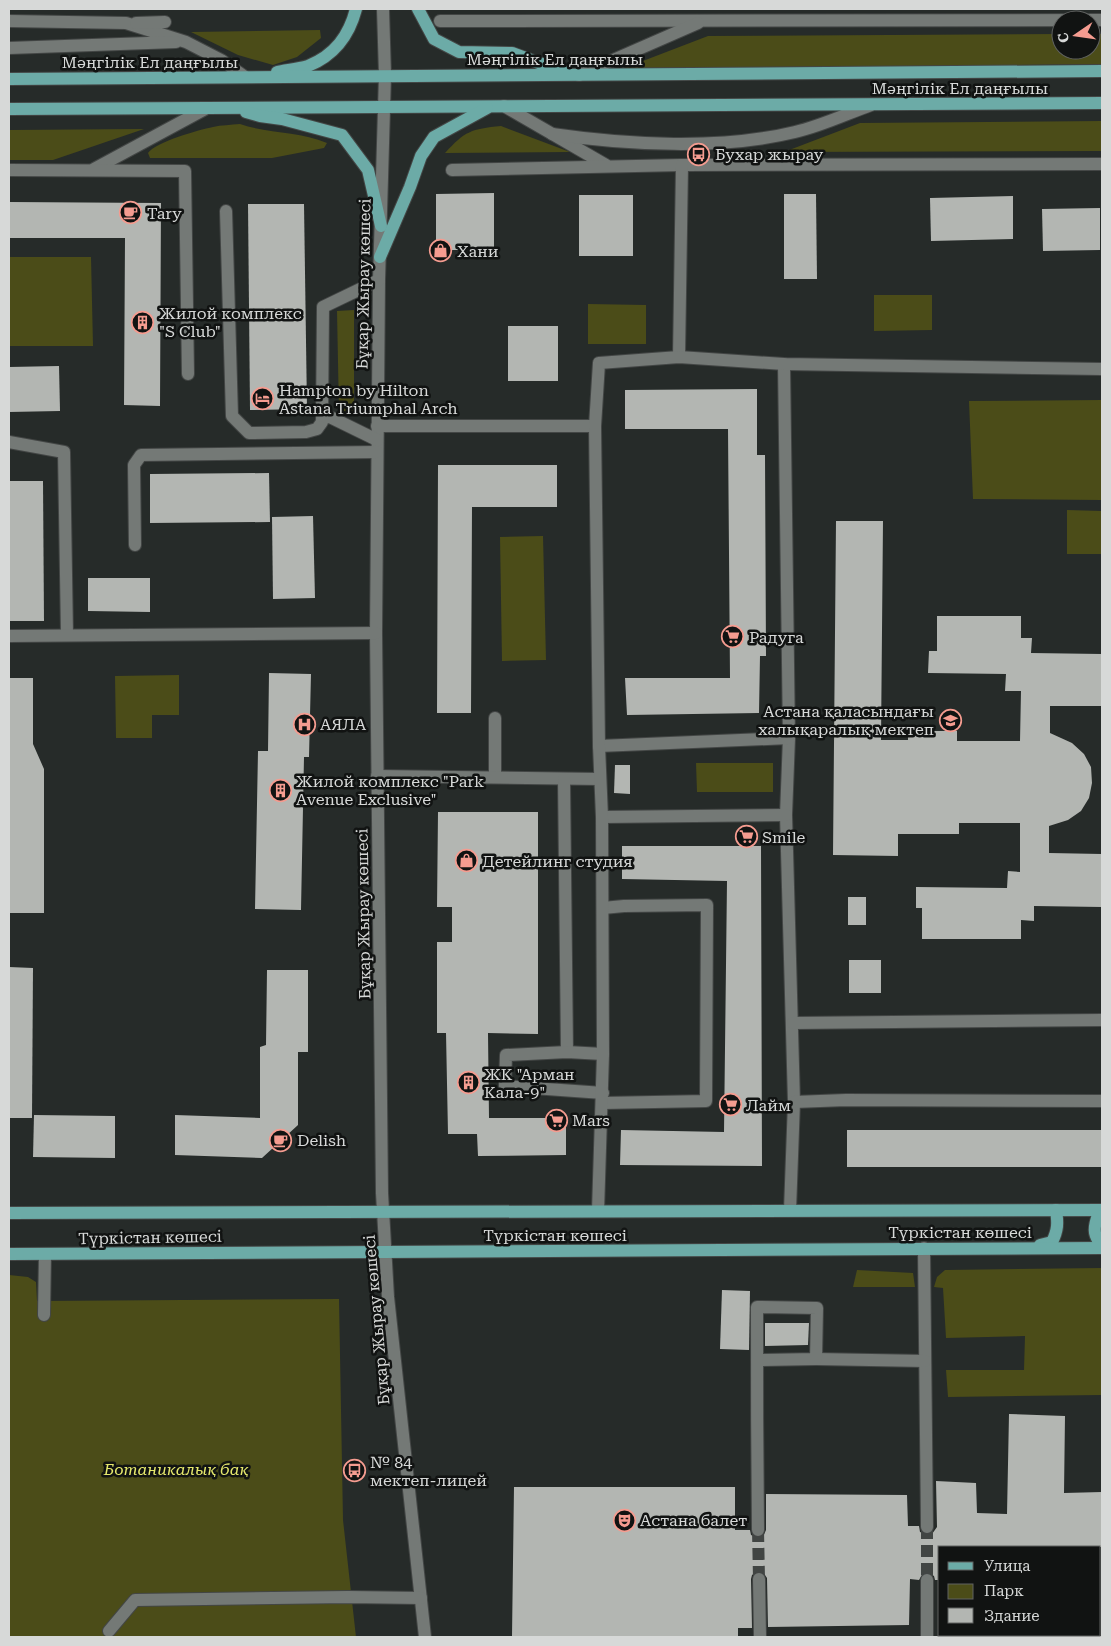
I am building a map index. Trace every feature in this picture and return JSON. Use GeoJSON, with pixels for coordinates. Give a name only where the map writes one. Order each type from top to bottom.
{"type":"FeatureCollection","features":[{"type":"Feature","properties":{"kind":"main road"},"geometry":{"type":"LineString","coordinates":[[246,78],[307,66],[337,49],[352,26],[356,9]]}},
{"type":"Feature","properties":{"kind":"main road"},"geometry":{"type":"LineString","coordinates":[[418,9],[434,39],[460,52],[512,53],[576,76]]}},
{"type":"Feature","properties":{"kind":"main road","name":"Мәңгілік Ел даңғылы"},"geometry":{"type":"LineString","coordinates":[[9,79],[1102,71]]}},
{"type":"Feature","properties":{"kind":"main road","name":"Мәңгілік Ел даңғылы"},"geometry":{"type":"LineString","coordinates":[[9,109],[1102,103]]}},
{"type":"Feature","properties":{"kind":"main road"},"geometry":{"type":"LineString","coordinates":[[380,257],[410,186],[420,156],[434,137],[490,106]]}},
{"type":"Feature","properties":{"kind":"main road"},"geometry":{"type":"LineString","coordinates":[[231,108],[342,135],[368,170],[381,226]]}},
{"type":"Feature","properties":{"kind":"main road"},"geometry":{"type":"LineString","coordinates":[[1028,1248],[1052,1242],[1057,1233],[1058,1226],[1056,1210]]}},
{"type":"Feature","properties":{"kind":"main road","name":"Түркістан көшесі"},"geometry":{"type":"LineString","coordinates":[[9,1213],[1102,1210]]}},
{"type":"Feature","properties":{"kind":"main road"},"geometry":{"type":"LineString","coordinates":[[1102,1216],[1097,1218],[1093,1229],[1096,1239],[1102,1247]]}},
{"type":"Feature","properties":{"kind":"main road","name":"Түркістан көшесі"},"geometry":{"type":"LineString","coordinates":[[9,1254],[1102,1247]]}},
{"type":"Feature","properties":{"kind":"street","name":"Бұқар Жырау көшесі"},"geometry":{"type":"LineString","coordinates":[[383,9],[385,75],[378,280],[376,633],[383,1211],[388,1297],[425,1637]]}},
{"type":"Feature","properties":{"kind":"street"},"geometry":{"type":"LineString","coordinates":[[440,21],[703,20],[810,15],[1030,14],[1102,20]]}},
{"type":"Feature","properties":{"kind":"street"},"geometry":{"type":"LineString","coordinates":[[9,21],[126,23],[165,15],[165,35]]}},
{"type":"Feature","properties":{"kind":"street"},"geometry":{"type":"LineString","coordinates":[[576,76],[703,20]]}},
{"type":"Feature","properties":{"kind":"street"},"geometry":{"type":"LineString","coordinates":[[126,23],[186,42],[221,60],[246,78]]}},
{"type":"Feature","properties":{"kind":"street"},"geometry":{"type":"LineString","coordinates":[[9,48],[186,42]]}},
{"type":"Feature","properties":{"kind":"street"},"geometry":{"type":"LineString","coordinates":[[552,134],[594,140],[651,143],[720,143],[759,140],[797,132],[872,104]]}},
{"type":"Feature","properties":{"kind":"street"},"geometry":{"type":"LineString","coordinates":[[504,106],[607,166]]}},
{"type":"Feature","properties":{"kind":"street"},"geometry":{"type":"LineString","coordinates":[[92,170],[207,108]]}},
{"type":"Feature","properties":{"kind":"street"},"geometry":{"type":"LineString","coordinates":[[452,170],[682,165],[1102,164]]}},
{"type":"Feature","properties":{"kind":"street"},"geometry":{"type":"LineString","coordinates":[[679,357],[682,165]]}},
{"type":"Feature","properties":{"kind":"street"},"geometry":{"type":"LineString","coordinates":[[9,170],[185,170],[188,374]]}},
{"type":"Feature","properties":{"kind":"street"},"geometry":{"type":"LineString","coordinates":[[226,211],[232,416],[250,433],[306,432],[317,429],[322,422],[323,416],[323,307],[378,280]]}},
{"type":"Feature","properties":{"kind":"street"},"geometry":{"type":"LineString","coordinates":[[598,1211],[603,1098],[602,817],[599,746],[595,426],[599,363],[679,357],[784,364],[1102,369]]}},
{"type":"Feature","properties":{"kind":"street"},"geometry":{"type":"LineString","coordinates":[[784,364],[789,738],[786,815],[794,1102],[790,1210]]}},
{"type":"Feature","properties":{"kind":"street"},"geometry":{"type":"LineString","coordinates":[[323,416],[332,418],[377,446]]}},
{"type":"Feature","properties":{"kind":"street"},"geometry":{"type":"LineString","coordinates":[[377,426],[595,426]]}},
{"type":"Feature","properties":{"kind":"street"},"geometry":{"type":"LineString","coordinates":[[9,442],[64,452],[67,635]]}},
{"type":"Feature","properties":{"kind":"street"},"geometry":{"type":"LineString","coordinates":[[135,545],[134,465],[141,455],[377,446]]}},
{"type":"Feature","properties":{"kind":"street"},"geometry":{"type":"LineString","coordinates":[[9,636],[376,633]]}},
{"type":"Feature","properties":{"kind":"street"},"geometry":{"type":"LineString","coordinates":[[495,718],[495,777]]}},
{"type":"Feature","properties":{"kind":"street"},"geometry":{"type":"LineString","coordinates":[[599,746],[789,738]]}},
{"type":"Feature","properties":{"kind":"street"},"geometry":{"type":"LineString","coordinates":[[377,776],[600,779]]}},
{"type":"Feature","properties":{"kind":"street"},"geometry":{"type":"LineString","coordinates":[[564,779],[567,1052]]}},
{"type":"Feature","properties":{"kind":"street"},"geometry":{"type":"LineString","coordinates":[[602,817],[786,815]]}},
{"type":"Feature","properties":{"kind":"street"},"geometry":{"type":"LineString","coordinates":[[603,908],[706,904],[706,1101],[603,1098],[505,1086],[506,1055],[567,1052],[603,1054]]}},
{"type":"Feature","properties":{"kind":"street"},"geometry":{"type":"LineString","coordinates":[[793,1023],[1102,1020]]}},
{"type":"Feature","properties":{"kind":"street"},"geometry":{"type":"LineString","coordinates":[[794,1102],[846,1100],[1102,1102]]}},
{"type":"Feature","properties":{"kind":"street"},"geometry":{"type":"LineString","coordinates":[[924,1248],[926,1526]]}},
{"type":"Feature","properties":{"kind":"street"},"geometry":{"type":"LineString","coordinates":[[44,1315],[46,1254]]}},
{"type":"Feature","properties":{"kind":"street"},"geometry":{"type":"LineString","coordinates":[[758,1530],[757,1307],[817,1308],[816,1359]]}},
{"type":"Feature","properties":{"kind":"street"},"geometry":{"type":"LineString","coordinates":[[757,1360],[925,1361]]}},
{"type":"Feature","properties":{"kind":"street"},"geometry":{"type":"LineString","coordinates":[[759,1579],[760,1637]]}},
{"type":"Feature","properties":{"kind":"street"},"geometry":{"type":"LineString","coordinates":[[926,1580],[926,1637]]}},
{"type":"Feature","properties":{"kind":"street"},"geometry":{"type":"LineString","coordinates":[[109,1631],[135,1600],[348,1597],[421,1598]]}},
{"type":"Feature","properties":{"kind":"green space"},"geometry":{"type":"Polygon","coordinates":[[[320,30],[321,38],[297,57],[273,65],[238,55],[191,32],[320,30]]]}},
{"type":"Feature","properties":{"kind":"green space"},"geometry":{"type":"Polygon","coordinates":[[[1051,34],[1051,60],[1101,60],[1102,34],[1102,64],[622,69],[708,36],[1051,34]]]}},
{"type":"Feature","properties":{"kind":"green space"},"geometry":{"type":"Polygon","coordinates":[[[1102,121],[1102,151],[784,152],[860,123],[1102,121]]]}},
{"type":"Feature","properties":{"kind":"green space"},"geometry":{"type":"Polygon","coordinates":[[[240,124],[262,130],[306,136],[327,143],[324,148],[272,158],[150,158],[148,153],[159,145],[188,134],[216,126],[240,124]]]}},
{"type":"Feature","properties":{"kind":"green space"},"geometry":{"type":"Polygon","coordinates":[[[501,126],[570,152],[445,153],[469,132],[482,128],[501,126]]]}},
{"type":"Feature","properties":{"kind":"green space"},"geometry":{"type":"Polygon","coordinates":[[[144,129],[53,160],[9,160],[9,130],[144,129]]]}},
{"type":"Feature","properties":{"kind":"green space"},"geometry":{"type":"Polygon","coordinates":[[[9,257],[91,257],[93,346],[9,346],[9,257]]]}},
{"type":"Feature","properties":{"kind":"green space"},"geometry":{"type":"Polygon","coordinates":[[[874,295],[932,295],[932,330],[874,331],[874,295]]]}},
{"type":"Feature","properties":{"kind":"green space"},"geometry":{"type":"Polygon","coordinates":[[[588,304],[646,305],[646,344],[588,344],[588,304]]]}},
{"type":"Feature","properties":{"kind":"green space"},"geometry":{"type":"Polygon","coordinates":[[[354,310],[354,415],[339,413],[337,311],[354,310]]]}},
{"type":"Feature","properties":{"kind":"green space"},"geometry":{"type":"Polygon","coordinates":[[[1102,400],[1102,500],[973,499],[969,401],[1102,400]]]}},
{"type":"Feature","properties":{"kind":"green space"},"geometry":{"type":"Polygon","coordinates":[[[1067,510],[1102,511],[1102,554],[1067,554],[1067,510]]]}},
{"type":"Feature","properties":{"kind":"green space"},"geometry":{"type":"Polygon","coordinates":[[[543,536],[546,660],[502,661],[500,537],[543,536]]]}},
{"type":"Feature","properties":{"kind":"green space"},"geometry":{"type":"Polygon","coordinates":[[[179,675],[179,715],[152,715],[152,738],[116,738],[115,676],[179,675]]]}},
{"type":"Feature","properties":{"kind":"green space"},"geometry":{"type":"Polygon","coordinates":[[[696,763],[773,763],[773,792],[697,792],[696,763]]]}},
{"type":"Feature","properties":{"kind":"green space"},"geometry":{"type":"Polygon","coordinates":[[[1102,1268],[1102,1395],[948,1397],[946,1370],[1024,1370],[1025,1336],[946,1338],[943,1288],[934,1287],[937,1277],[945,1270],[1102,1268]]]}},
{"type":"Feature","properties":{"kind":"green space"},"geometry":{"type":"Polygon","coordinates":[[[857,1270],[913,1273],[915,1287],[853,1287],[857,1270]]]}},
{"type":"Feature","properties":{"kind":"green space","name":"Ботаникалық бақ"},"geometry":{"type":"Polygon","coordinates":[[[9,1275],[28,1277],[36,1282],[37,1301],[339,1299],[343,1520],[356,1637],[9,1637],[9,1275]]]}},
{"type":"Feature","properties":{"kind":"building"},"geometry":{"type":"Polygon","coordinates":[[[494,193],[494,250],[436,250],[436,194],[494,193]]]}},
{"type":"Feature","properties":{"kind":"building"},"geometry":{"type":"Polygon","coordinates":[[[784,194],[816,194],[817,279],[784,279],[784,194]]]}},
{"type":"Feature","properties":{"kind":"building"},"geometry":{"type":"Polygon","coordinates":[[[579,195],[633,195],[633,256],[579,256],[579,195]]]}},
{"type":"Feature","properties":{"kind":"building"},"geometry":{"type":"Polygon","coordinates":[[[1013,196],[1013,239],[931,241],[930,198],[1013,196]]]}},
{"type":"Feature","properties":{"kind":"building","name":"Жилой комплекс \"S Club\""},"geometry":{"type":"Polygon","coordinates":[[[9,202],[161,203],[160,406],[124,405],[125,238],[9,238],[9,202]]]}},
{"type":"Feature","properties":{"kind":"building"},"geometry":{"type":"Polygon","coordinates":[[[248,204],[304,204],[307,409],[250,410],[248,204]]]}},
{"type":"Feature","properties":{"kind":"building"},"geometry":{"type":"Polygon","coordinates":[[[1100,208],[1100,250],[1043,251],[1042,209],[1100,208]]]}},
{"type":"Feature","properties":{"kind":"building"},"geometry":{"type":"Polygon","coordinates":[[[508,326],[558,326],[558,381],[508,381],[508,326]]]}},
{"type":"Feature","properties":{"kind":"building"},"geometry":{"type":"Polygon","coordinates":[[[59,366],[60,411],[9,412],[9,367],[59,366]]]}},
{"type":"Feature","properties":{"kind":"building"},"geometry":{"type":"Polygon","coordinates":[[[757,389],[757,455],[765,455],[766,656],[760,656],[759,713],[627,715],[625,678],[730,678],[728,429],[625,429],[625,390],[757,389]]]}},
{"type":"Feature","properties":{"kind":"building"},"geometry":{"type":"Polygon","coordinates":[[[438,465],[557,465],[557,507],[472,507],[471,713],[437,713],[438,465]]]}},
{"type":"Feature","properties":{"kind":"building"},"geometry":{"type":"Polygon","coordinates":[[[269,473],[270,522],[150,523],[150,474],[269,473]]]}},
{"type":"Feature","properties":{"kind":"building"},"geometry":{"type":"Polygon","coordinates":[[[9,481],[43,481],[44,621],[9,621],[9,481]]]}},
{"type":"Feature","properties":{"kind":"building"},"geometry":{"type":"Polygon","coordinates":[[[313,516],[315,598],[273,599],[272,517],[313,516]]]}},
{"type":"Feature","properties":{"kind":"building"},"geometry":{"type":"Polygon","coordinates":[[[836,521],[883,521],[881,740],[908,740],[908,731],[957,731],[957,741],[1020,741],[1021,691],[1005,691],[1006,674],[928,673],[929,651],[937,651],[937,616],[1021,616],[1021,638],[1032,638],[1031,653],[1102,654],[1102,706],[1050,706],[1050,733],[1072,743],[1084,754],[1091,767],[1092,783],[1089,798],[1081,811],[1068,820],[1049,826],[1049,853],[1102,854],[1102,907],[1034,906],[1034,921],[1021,920],[1021,939],[922,939],[922,908],[916,908],[916,887],[1007,888],[1008,871],[1020,872],[1020,823],[959,823],[959,834],[898,834],[898,856],[833,855],[836,521]]]}},
{"type":"Feature","properties":{"kind":"building"},"geometry":{"type":"Polygon","coordinates":[[[88,578],[150,578],[150,612],[88,611],[88,578]]]}},
{"type":"Feature","properties":{"kind":"building","name":"Жилой комплекс \"Park Avenue Exclusive\""},"geometry":{"type":"Polygon","coordinates":[[[269,673],[311,674],[309,757],[304,757],[301,910],[255,909],[258,751],[268,751],[269,673]]]}},
{"type":"Feature","properties":{"kind":"building"},"geometry":{"type":"Polygon","coordinates":[[[9,678],[33,678],[33,744],[44,769],[44,913],[9,913],[9,678]]]}},
{"type":"Feature","properties":{"kind":"building"},"geometry":{"type":"Polygon","coordinates":[[[615,765],[630,765],[630,794],[614,793],[615,765]]]}},
{"type":"Feature","properties":{"kind":"building"},"geometry":{"type":"Polygon","coordinates":[[[438,812],[538,812],[538,1034],[488,1033],[489,1118],[566,1118],[566,1155],[478,1156],[477,1134],[448,1134],[446,1033],[437,1033],[437,942],[452,942],[452,907],[437,907],[438,812]]]}},
{"type":"Feature","properties":{"kind":"building"},"geometry":{"type":"Polygon","coordinates":[[[622,846],[761,846],[762,1166],[620,1165],[621,1130],[724,1132],[727,881],[622,879],[622,846]]]}},
{"type":"Feature","properties":{"kind":"building"},"geometry":{"type":"Polygon","coordinates":[[[848,897],[866,897],[866,925],[848,925],[848,897]]]}},
{"type":"Feature","properties":{"kind":"building"},"geometry":{"type":"Polygon","coordinates":[[[849,960],[881,960],[881,993],[849,993],[849,960]]]}},
{"type":"Feature","properties":{"kind":"building"},"geometry":{"type":"Polygon","coordinates":[[[9,967],[33,968],[32,1118],[9,1118],[9,967]]]}},
{"type":"Feature","properties":{"kind":"building"},"geometry":{"type":"Polygon","coordinates":[[[267,970],[308,970],[308,1052],[298,1052],[298,1125],[262,1158],[175,1155],[175,1115],[260,1118],[260,1047],[266,1045],[267,970]]]}},
{"type":"Feature","properties":{"kind":"building"},"geometry":{"type":"Polygon","coordinates":[[[34,1115],[115,1116],[115,1158],[33,1157],[34,1115]]]}},
{"type":"Feature","properties":{"kind":"building"},"geometry":{"type":"Polygon","coordinates":[[[847,1130],[1102,1130],[1102,1167],[847,1167],[847,1130]]]}},
{"type":"Feature","properties":{"kind":"building"},"geometry":{"type":"Polygon","coordinates":[[[722,1290],[750,1291],[749,1350],[720,1349],[722,1290]]]}},
{"type":"Feature","properties":{"kind":"building"},"geometry":{"type":"Polygon","coordinates":[[[765,1323],[809,1323],[808,1345],[765,1346],[765,1323]]]}},
{"type":"Feature","properties":{"kind":"building","name":"Астана балет"},"geometry":{"type":"Polygon","coordinates":[[[1009,1414],[1065,1416],[1064,1493],[1102,1492],[1102,1547],[938,1546],[938,1580],[935,1580],[934,1576],[927,1572],[923,1573],[919,1580],[910,1579],[909,1625],[768,1627],[767,1578],[763,1572],[758,1571],[752,1575],[751,1579],[752,1628],[738,1628],[738,1637],[512,1637],[514,1487],[735,1487],[735,1530],[750,1530],[751,1535],[758,1538],[763,1537],[766,1530],[766,1494],[907,1495],[908,1526],[919,1526],[920,1532],[928,1535],[932,1534],[937,1527],[936,1481],[976,1483],[977,1513],[1007,1514],[1009,1414]]]}},
{"type":"Feature","properties":{"kind":"tunnel"},"geometry":{"type":"LineString","coordinates":[[927,1527],[927,1580]]}},
{"type":"Feature","properties":{"kind":"tunnel"},"geometry":{"type":"LineString","coordinates":[[758,1530],[759,1579]]}},
{"type":"Feature","properties":{"kind":"place","name":"Бухар жырау"},"geometry":{"type":"Point","coordinates":[699,154]}},
{"type":"Feature","properties":{"kind":"place","name":"Tary"},"geometry":{"type":"Point","coordinates":[131,213]}},
{"type":"Feature","properties":{"kind":"place","name":"Хани"},"geometry":{"type":"Point","coordinates":[441,251]}},
{"type":"Feature","properties":{"kind":"place","name":"Жилой комплекс \"S Club\""},"geometry":{"type":"Point","coordinates":[143,322]}},
{"type":"Feature","properties":{"kind":"place","name":"Hampton by Hilton Astana Triumphal Arch"},"geometry":{"type":"Point","coordinates":[263,399]}},
{"type":"Feature","properties":{"kind":"place","name":"Радуга"},"geometry":{"type":"Point","coordinates":[733,637]}},
{"type":"Feature","properties":{"kind":"place","name":"Астана қаласындағы халықаралық мектеп"},"geometry":{"type":"Point","coordinates":[950,720]}},
{"type":"Feature","properties":{"kind":"place","name":"АЯЛА"},"geometry":{"type":"Point","coordinates":[304,724]}},
{"type":"Feature","properties":{"kind":"place","name":"Жилой комплекс \"Park Avenue Exclusive\""},"geometry":{"type":"Point","coordinates":[280,790]}},
{"type":"Feature","properties":{"kind":"place","name":"Smile"},"geometry":{"type":"Point","coordinates":[746,837]}},
{"type":"Feature","properties":{"kind":"place","name":"Детейлинг студия"},"geometry":{"type":"Point","coordinates":[466,861]}},
{"type":"Feature","properties":{"kind":"place","name":"ЖК \"Арман Кала-9\""},"geometry":{"type":"Point","coordinates":[468,1083]}},
{"type":"Feature","properties":{"kind":"place","name":"Лайм"},"geometry":{"type":"Point","coordinates":[730,1105]}},
{"type":"Feature","properties":{"kind":"place","name":"Mars"},"geometry":{"type":"Point","coordinates":[556,1120]}},
{"type":"Feature","properties":{"kind":"place","name":"Delish"},"geometry":{"type":"Point","coordinates":[281,1140]}},
{"type":"Feature","properties":{"kind":"place","name":"№ 84 мектеп-лицей"},"geometry":{"type":"Point","coordinates":[354,1471]}},
{"type":"Feature","properties":{"kind":"place","name":"Астана балет"},"geometry":{"type":"Point","coordinates":[624,1520]}}]}
